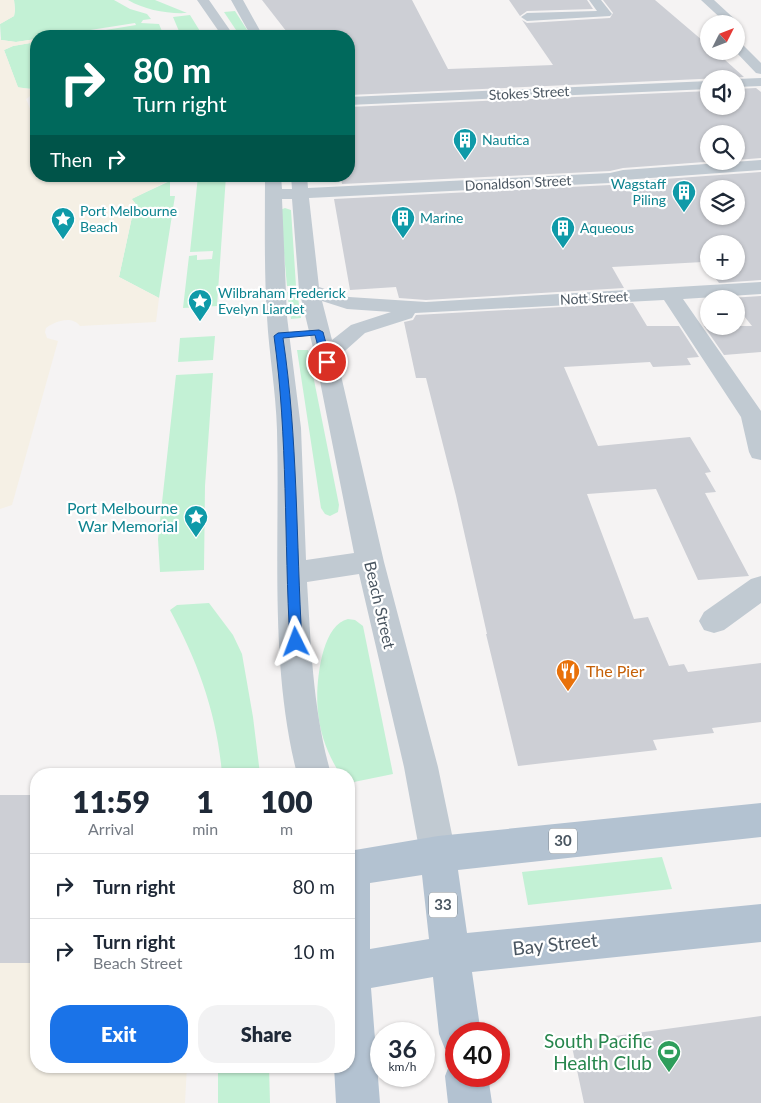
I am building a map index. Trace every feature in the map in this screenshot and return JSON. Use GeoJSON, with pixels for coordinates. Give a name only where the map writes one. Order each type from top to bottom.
{"type":"FeatureCollection","features":[{"type":"Feature","properties":{"kind":"main road","name":"30"},"geometry":{"type":"LineString","coordinates":[[355,864],[761,820]]}},
{"type":"Feature","properties":{"kind":"main road","name":"Beach Street"},"geometry":{"type":"LineString","coordinates":[[438,854],[458,1022]]}},
{"type":"Feature","properties":{"kind":"main road","name":"Bay Street"},"geometry":{"type":"LineString","coordinates":[[355,971],[449,955],[761,923]]}},
{"type":"Feature","properties":{"kind":"main road"},"geometry":{"type":"LineString","coordinates":[[355,1054],[358,1103]]}},
{"type":"Feature","properties":{"kind":"main road"},"geometry":{"type":"LineString","coordinates":[[468,1087],[470,1103]]}},
{"type":"Feature","properties":{"kind":"street"},"geometry":{"type":"LineString","coordinates":[[203,0],[224,30]]}},
{"type":"Feature","properties":{"kind":"street"},"geometry":{"type":"LineString","coordinates":[[237,0],[254,30]]}},
{"type":"Feature","properties":{"kind":"street"},"geometry":{"type":"LineString","coordinates":[[527,17],[606,14],[595,0]]}},
{"type":"Feature","properties":{"kind":"street"},"geometry":{"type":"LineString","coordinates":[[707,0],[724,15]]}},
{"type":"Feature","properties":{"kind":"street"},"geometry":{"type":"LineString","coordinates":[[745,54],[761,71],[758,78],[761,82],[745,83]]}},
{"type":"Feature","properties":{"kind":"street","name":"Stokes Street"},"geometry":{"type":"LineString","coordinates":[[355,101],[700,85]]}},
{"type":"Feature","properties":{"kind":"street","name":"Donaldson Street"},"geometry":{"type":"LineString","coordinates":[[273,185],[610,178],[623,175],[761,165]]}},
{"type":"Feature","properties":{"kind":"street","name":"Beach Street"},"geometry":{"type":"LineString","coordinates":[[273,185],[299,334],[326,356],[370,562],[418,758],[438,854]]}},
{"type":"Feature","properties":{"kind":"street","name":"Beach Street"},"geometry":{"type":"LineString","coordinates":[[300,185],[309,290],[286,386],[289,428],[292,573],[301,715],[312,768]]}},
{"type":"Feature","properties":{"kind":"street","name":"Nott Street"},"geometry":{"type":"LineString","coordinates":[[309,290],[347,303],[426,308],[761,288]]}},
{"type":"Feature","properties":{"kind":"street"},"geometry":{"type":"LineString","coordinates":[[669,293],[753,417],[761,452]]}},
{"type":"Feature","properties":{"kind":"street","name":"Nott Street"},"geometry":{"type":"LineString","coordinates":[[326,356],[358,329],[426,308]]}},
{"type":"Feature","properties":{"kind":"street"},"geometry":{"type":"LineString","coordinates":[[292,573],[370,562]]}},
{"type":"Feature","properties":{"kind":"street"},"geometry":{"type":"LineString","coordinates":[[714,621],[761,587]]}},
{"type":"Feature","properties":{"kind":"green space"},"geometry":{"type":"Polygon","coordinates":[[[14,0],[114,0],[130,9],[147,14],[151,19],[143,20],[141,23],[159,24],[162,30],[106,30],[136,25],[135,23],[90,30],[30,30],[30,40],[16,42],[1,40],[0,24],[14,16],[14,0]]]}},
{"type":"Feature","properties":{"kind":"green space"},"geometry":{"type":"Polygon","coordinates":[[[128,0],[155,0],[187,13],[156,11],[128,0]]]}},
{"type":"Feature","properties":{"kind":"green space"},"geometry":{"type":"Polygon","coordinates":[[[235,11],[247,30],[236,30],[224,12],[235,11]]]}},
{"type":"Feature","properties":{"kind":"green space"},"geometry":{"type":"Polygon","coordinates":[[[190,15],[199,30],[178,30],[173,17],[190,15]]]}},
{"type":"Feature","properties":{"kind":"green space"},"geometry":{"type":"Polygon","coordinates":[[[30,43],[30,89],[18,88],[4,50],[13,46],[30,43]]]}},
{"type":"Feature","properties":{"kind":"green space"},"geometry":{"type":"Polygon","coordinates":[[[168,182],[170,182],[170,196],[175,196],[159,298],[119,277],[135,203],[131,199],[168,182]]]}},
{"type":"Feature","properties":{"kind":"green space"},"geometry":{"type":"Polygon","coordinates":[[[197,182],[226,182],[217,306],[183,308],[189,256],[197,255],[197,260],[212,259],[213,251],[190,252],[197,182]]]}},
{"type":"Feature","properties":{"kind":"green space"},"geometry":{"type":"Polygon","coordinates":[[[285,208],[291,210],[296,286],[287,286],[280,210],[285,208]]]}},
{"type":"Feature","properties":{"kind":"green space"},"geometry":{"type":"Polygon","coordinates":[[[297,291],[301,318],[291,319],[287,292],[297,291]]]}},
{"type":"Feature","properties":{"kind":"green space"},"geometry":{"type":"Polygon","coordinates":[[[215,336],[213,360],[178,362],[180,338],[215,336]]]}},
{"type":"Feature","properties":{"kind":"green space"},"geometry":{"type":"Polygon","coordinates":[[[297,350],[308,350],[339,505],[338,512],[330,516],[325,514],[321,508],[297,350]]]}},
{"type":"Feature","properties":{"kind":"green space"},"geometry":{"type":"Polygon","coordinates":[[[213,373],[205,486],[204,570],[160,572],[158,539],[176,375],[213,373]]]}},
{"type":"Feature","properties":{"kind":"green space"},"geometry":{"type":"Polygon","coordinates":[[[209,603],[233,635],[242,654],[259,768],[221,768],[216,730],[205,689],[189,649],[170,610],[177,605],[209,603]]]}},
{"type":"Feature","properties":{"kind":"green space"},"geometry":{"type":"Polygon","coordinates":[[[348,619],[355,620],[363,626],[393,774],[355,782],[355,768],[337,768],[325,744],[319,720],[317,689],[325,645],[331,633],[339,624],[348,619]]]}},
{"type":"Feature","properties":{"kind":"green space"},"geometry":{"type":"Polygon","coordinates":[[[662,857],[672,889],[528,905],[522,872],[662,857]]]}},
{"type":"Feature","properties":{"kind":"green space"},"geometry":{"type":"Polygon","coordinates":[[[218,1073],[269,1073],[270,1103],[218,1103],[218,1073]]]}},
{"type":"Feature","properties":{"kind":"sand"},"geometry":{"type":"Polygon","coordinates":[[[0,0],[14,0],[15,10],[14,16],[0,24],[0,0]]]}},
{"type":"Feature","properties":{"kind":"sand","name":"Port Melbourne Beach"},"geometry":{"type":"Polygon","coordinates":[[[0,37],[1,40],[16,42],[30,40],[30,43],[13,46],[4,50],[18,87],[30,89],[30,96],[26,99],[30,109],[30,182],[166,182],[132,199],[135,203],[119,277],[159,298],[156,322],[80,326],[73,321],[63,320],[46,328],[47,338],[58,341],[12,505],[0,509],[0,37]]]}},
{"type":"Feature","properties":{"kind":"sand"},"geometry":{"type":"Polygon","coordinates":[[[0,963],[30,963],[30,1073],[187,1073],[185,1103],[0,1103],[0,963]]]}},
{"type":"Feature","properties":{"kind":"building"},"geometry":{"type":"Polygon","coordinates":[[[262,0],[412,0],[448,69],[553,65],[522,20],[527,23],[610,18],[613,13],[603,0],[655,0],[700,38],[700,60],[725,60],[736,70],[700,70],[700,79],[355,95],[355,30],[285,30],[262,0]]]}},
{"type":"Feature","properties":{"kind":"building"},"geometry":{"type":"Polygon","coordinates":[[[509,0],[587,0],[593,9],[527,11],[520,16],[509,0]]]}},
{"type":"Feature","properties":{"kind":"building"},"geometry":{"type":"Polygon","coordinates":[[[756,88],[761,92],[761,158],[745,159],[745,125],[700,125],[700,162],[623,168],[610,171],[342,184],[342,182],[355,182],[355,107],[700,91],[700,115],[745,115],[745,89],[756,88]]]}},
{"type":"Feature","properties":{"kind":"building"},"geometry":{"type":"Polygon","coordinates":[[[761,172],[761,280],[719,283],[717,280],[745,280],[745,235],[700,235],[700,262],[612,267],[624,288],[426,300],[399,298],[396,287],[350,290],[334,199],[610,185],[623,182],[761,172]]]}},
{"type":"Feature","properties":{"kind":"building"},"geometry":{"type":"Polygon","coordinates":[[[761,296],[761,352],[724,355],[710,335],[745,335],[745,326],[752,326],[745,317],[745,297],[761,296]]]}},
{"type":"Feature","properties":{"kind":"building"},"geometry":{"type":"Polygon","coordinates":[[[633,303],[647,326],[679,326],[699,357],[687,358],[691,365],[653,367],[650,362],[564,367],[598,446],[690,437],[711,472],[705,473],[716,492],[705,493],[749,576],[698,580],[656,489],[587,494],[634,619],[648,617],[669,666],[684,664],[688,672],[761,663],[761,722],[712,728],[714,733],[653,740],[657,750],[518,766],[486,634],[456,496],[426,378],[416,378],[404,322],[413,320],[416,315],[633,303]]]}},
{"type":"Feature","properties":{"kind":"building"},"geometry":{"type":"Polygon","coordinates":[[[0,795],[30,795],[30,963],[0,963],[0,795]]]}},
{"type":"Feature","properties":{"kind":"building","name":"South Pacific Health Club"},"geometry":{"type":"Polygon","coordinates":[[[761,1016],[761,1103],[584,1103],[571,1042],[761,1016]]]}},
{"type":"Feature","properties":{"kind":"place","name":"Nautica"},"geometry":{"type":"Point","coordinates":[465,161]}},
{"type":"Feature","properties":{"kind":"place","name":"Wagstaff Piling"},"geometry":{"type":"Point","coordinates":[684,213]}},
{"type":"Feature","properties":{"kind":"place","name":"Marine"},"geometry":{"type":"Point","coordinates":[403,239]}},
{"type":"Feature","properties":{"kind":"place","name":"Port Melbourne Beach"},"geometry":{"type":"Point","coordinates":[63,240]}},
{"type":"Feature","properties":{"kind":"place","name":"Aqueous"},"geometry":{"type":"Point","coordinates":[563,249]}},
{"type":"Feature","properties":{"kind":"place","name":"Wilbraham Frederick Evelyn Liardet"},"geometry":{"type":"Point","coordinates":[200,322]}},
{"type":"Feature","properties":{"kind":"place","name":"Port Melbourne War Memorial"},"geometry":{"type":"Point","coordinates":[196,538]}},
{"type":"Feature","properties":{"kind":"place","name":"The Pier"},"geometry":{"type":"Point","coordinates":[568,692]}},
{"type":"Feature","properties":{"kind":"place","name":"South Pacific Health Club"},"geometry":{"type":"Point","coordinates":[669,1073]}},
{"type":"Feature","properties":{"kind":"route"},"geometry":{"type":"LineString","coordinates":[[296,642],[292,573],[289,428],[286,386],[278,336],[319,332],[327,362]]}}]}
